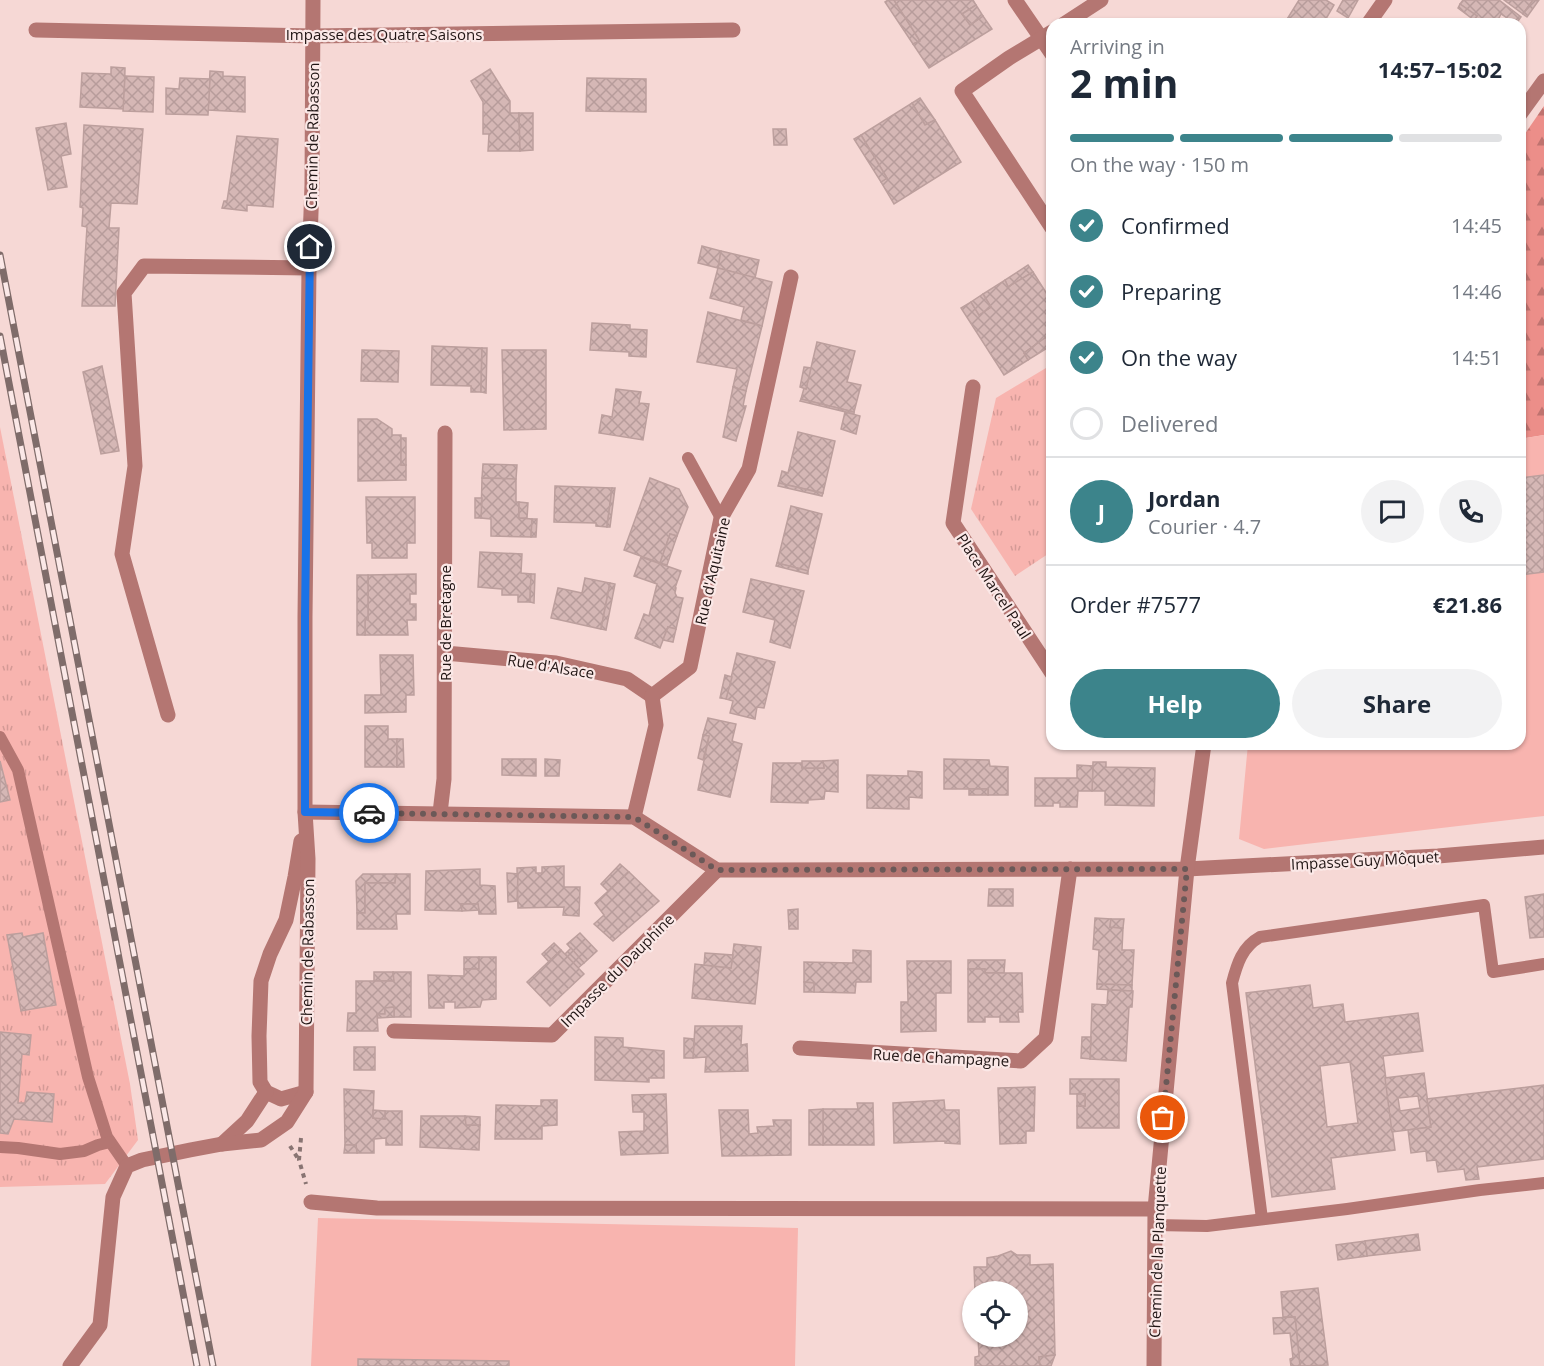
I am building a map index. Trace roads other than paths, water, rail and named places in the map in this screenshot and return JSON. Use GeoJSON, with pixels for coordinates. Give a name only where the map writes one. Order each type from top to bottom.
{"type":"FeatureCollection","features":[{"type":"Feature","properties":{"kind":"street","name":"Chemin de Rabasson"},"geometry":{"type":"LineString","coordinates":[[306,1092],[308,859],[305,812],[305,617],[313,0]]}},
{"type":"Feature","properties":{"kind":"street"},"geometry":{"type":"LineString","coordinates":[[1015,0],[1046,35],[962,91],[1046,219]]}},
{"type":"Feature","properties":{"kind":"street"},"geometry":{"type":"LineString","coordinates":[[1073,18],[1101,0]]}},
{"type":"Feature","properties":{"kind":"street"},"geometry":{"type":"LineString","coordinates":[[1372,18],[1384,0]]}},
{"type":"Feature","properties":{"kind":"street","name":"Impasse des Quatre Saisons"},"geometry":{"type":"LineString","coordinates":[[36,30],[313,36],[732,30]]}},
{"type":"Feature","properties":{"kind":"street"},"geometry":{"type":"LineString","coordinates":[[1526,106],[1544,81]]}},
{"type":"Feature","properties":{"kind":"street"},"geometry":{"type":"LineString","coordinates":[[168,715],[122,554],[135,466],[124,292],[144,266],[309,268]]}},
{"type":"Feature","properties":{"kind":"street","name":"Rue d'Aquitaine"},"geometry":{"type":"LineString","coordinates":[[652,696],[690,667],[721,518],[749,469],[791,277]]}},
{"type":"Feature","properties":{"kind":"street","name":"Place Marcel Paul"},"geometry":{"type":"LineString","coordinates":[[972,387],[953,523],[1046,664]]}},
{"type":"Feature","properties":{"kind":"street","name":"Rue de Bretagne"},"geometry":{"type":"LineString","coordinates":[[440,813],[444,779],[445,433]]}},
{"type":"Feature","properties":{"kind":"street","name":"Rue d'Alsace"},"geometry":{"type":"LineString","coordinates":[[445,653],[566,666],[627,679],[652,696]]}},
{"type":"Feature","properties":{"kind":"street"},"geometry":{"type":"LineString","coordinates":[[634,817],[656,725],[652,696]]}},
{"type":"Feature","properties":{"kind":"street","name":"Chemin de la Planquette"},"geometry":{"type":"LineString","coordinates":[[1154,1366],[1155,1209],[1187,869],[1203,750]]}},
{"type":"Feature","properties":{"kind":"street","name":"Chemin de Rabasson"},"geometry":{"type":"LineString","coordinates":[[266,1092],[260,1082],[261,981],[270,954],[286,920],[305,812]]}},
{"type":"Feature","properties":{"kind":"street"},"geometry":{"type":"LineString","coordinates":[[305,812],[634,817],[717,870]]}},
{"type":"Feature","properties":{"kind":"street","name":"Impasse Guy Môquet"},"geometry":{"type":"LineString","coordinates":[[717,870],[1187,869],[1438,856],[1544,847]]}},
{"type":"Feature","properties":{"kind":"street","name":"Rue de Champagne"},"geometry":{"type":"LineString","coordinates":[[800,1048],[1021,1061],[1046,1038],[1070,869]]}},
{"type":"Feature","properties":{"kind":"street","name":"Impasse du Dauphine"},"geometry":{"type":"LineString","coordinates":[[394,1031],[552,1035],[717,870]]}},
{"type":"Feature","properties":{"kind":"street"},"geometry":{"type":"LineString","coordinates":[[222,1144],[247,1121],[266,1092],[281,1099],[306,1092]]}},
{"type":"Feature","properties":{"kind":"street"},"geometry":{"type":"LineString","coordinates":[[70,1366],[100,1325],[113,1197],[127,1166],[142,1160],[222,1144],[261,1140],[287,1122],[306,1092]]}},
{"type":"Feature","properties":{"kind":"street"},"geometry":{"type":"LineString","coordinates":[[311,1202],[377,1208],[1155,1209]]}},
{"type":"Feature","properties":{"kind":"lane"},"geometry":{"type":"LineString","coordinates":[[688,458],[721,518]]}},
{"type":"Feature","properties":{"kind":"lane"},"geometry":{"type":"LineString","coordinates":[[0,737],[18,770],[88,1077],[107,1137],[127,1166]]}},
{"type":"Feature","properties":{"kind":"lane"},"geometry":{"type":"LineString","coordinates":[[1262,1219],[1232,983],[1237,964],[1251,942],[1260,937],[1484,906],[1493,972],[1544,964]]}},
{"type":"Feature","properties":{"kind":"lane"},"geometry":{"type":"LineString","coordinates":[[0,1147],[60,1154],[84,1151],[110,1142]]}},
{"type":"Feature","properties":{"kind":"lane"},"geometry":{"type":"LineString","coordinates":[[1155,1225],[1206,1226],[1544,1183]]}},
{"type":"Feature","properties":{"kind":"railway"},"geometry":{"type":"LineString","coordinates":[[0,255],[213,1366]]}},
{"type":"Feature","properties":{"kind":"railway"},"geometry":{"type":"LineString","coordinates":[[0,336],[197,1366]]}}]}
